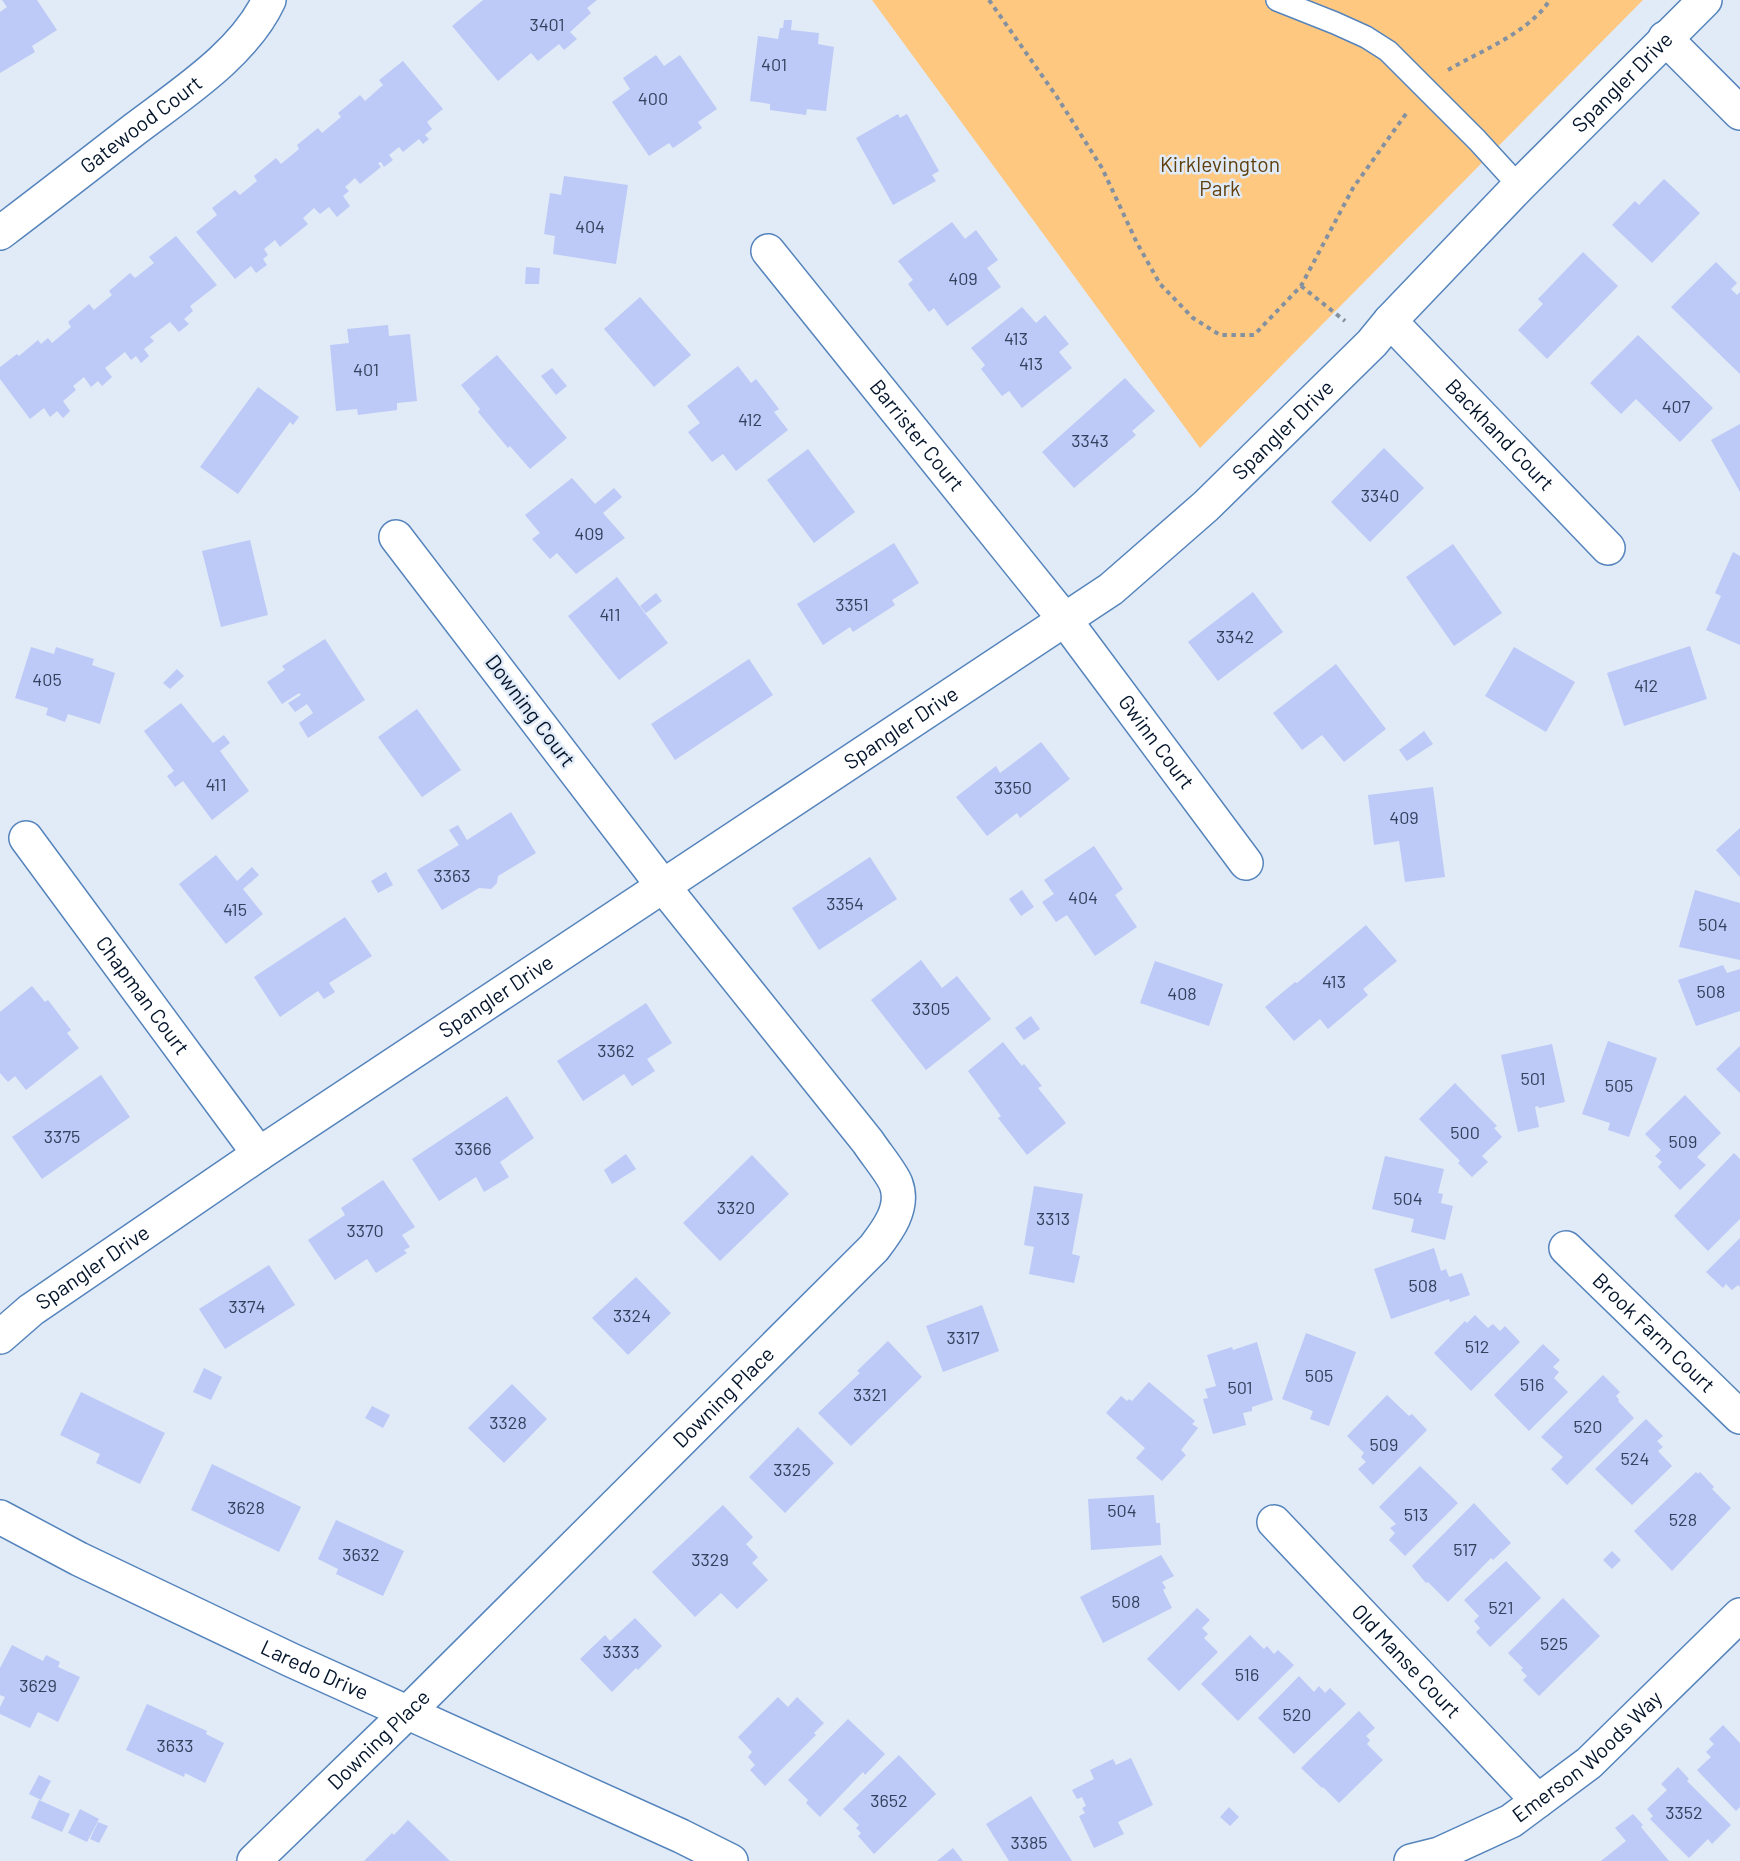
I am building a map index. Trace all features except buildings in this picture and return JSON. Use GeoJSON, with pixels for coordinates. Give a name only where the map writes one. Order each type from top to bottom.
{"type":"FeatureCollection","features":[{"type":"Feature","properties":{"kind":"street","name":"Gatewood Court"},"geometry":{"type":"LineString","coordinates":[[0,233],[208,72],[233,50],[262,15],[269,0]]}},
{"type":"Feature","properties":{"kind":"street","name":"Spangler Drive"},"geometry":{"type":"LineString","coordinates":[[0,1337],[31,1310],[259,1154],[1111,589],[1206,506],[1381,332],[1519,186],[1704,0]]}},
{"type":"Feature","properties":{"kind":"street"},"geometry":{"type":"LineString","coordinates":[[1665,38],[1740,113]]}},
{"type":"Feature","properties":{"kind":"street","name":"Barrister Court"},"geometry":{"type":"LineString","coordinates":[[768,251],[1065,620]]}},
{"type":"Feature","properties":{"kind":"street","name":"Backhand Court"},"geometry":{"type":"LineString","coordinates":[[1381,332],[1608,548]]}},
{"type":"Feature","properties":{"kind":"street","name":"Downing Court"},"geometry":{"type":"LineString","coordinates":[[396,537],[663,886]]}},
{"type":"Feature","properties":{"kind":"street","name":"Gwinn Court"},"geometry":{"type":"LineString","coordinates":[[1065,620],[1246,862]]}},
{"type":"Feature","properties":{"kind":"street","name":"Chapman Court"},"geometry":{"type":"LineString","coordinates":[[26,838],[259,1154]]}},
{"type":"Feature","properties":{"kind":"street","name":"Downing Place"},"geometry":{"type":"LineString","coordinates":[[254,1861],[408,1712],[874,1248],[892,1224],[898,1201],[897,1185],[868,1142],[663,886]]}},
{"type":"Feature","properties":{"kind":"street","name":"Brook Farm Court"},"geometry":{"type":"LineString","coordinates":[[1566,1248],[1740,1418]]}},
{"type":"Feature","properties":{"kind":"street","name":"Laredo Drive"},"geometry":{"type":"LineString","coordinates":[[0,1517],[79,1559],[291,1659],[681,1836],[731,1861]]}},
{"type":"Feature","properties":{"kind":"street","name":"Old Manse Court"},"geometry":{"type":"LineString","coordinates":[[1274,1522],[1538,1801]]}},
{"type":"Feature","properties":{"kind":"street","name":"Emerson Woods Way"},"geometry":{"type":"LineString","coordinates":[[1411,1861],[1439,1854],[1511,1821],[1589,1763],[1740,1615]]}},
{"type":"Feature","properties":{"kind":"lane"},"geometry":{"type":"LineString","coordinates":[[1277,0],[1356,32],[1388,51],[1477,140],[1519,186]]}},
{"type":"Feature","properties":{"kind":"path"},"geometry":{"type":"LineString","coordinates":[[989,0],[1057,97],[1102,168],[1137,243],[1160,284],[1193,318],[1220,335],[1254,335],[1301,286],[1353,188],[1410,108]]}},
{"type":"Feature","properties":{"kind":"path"},"geometry":{"type":"LineString","coordinates":[[1448,70],[1525,27],[1550,0]]}},
{"type":"Feature","properties":{"kind":"path"},"geometry":{"type":"LineString","coordinates":[[1301,286],[1381,332]]}},
{"type":"Feature","properties":{"kind":"green space","name":"Kirklevington Park"},"geometry":{"type":"Polygon","coordinates":[[[872,0],[1643,0],[1200,448],[872,0]]]}}]}
